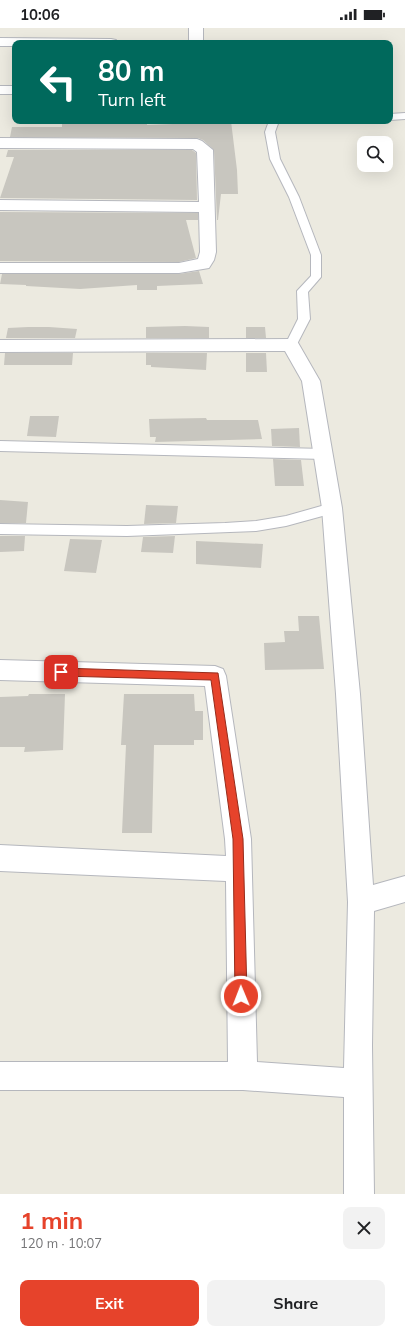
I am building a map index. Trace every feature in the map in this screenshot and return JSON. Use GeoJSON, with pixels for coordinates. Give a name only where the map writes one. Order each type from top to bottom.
{"type":"FeatureCollection","features":[{"type":"Feature","properties":{"kind":"street"},"geometry":{"type":"LineString","coordinates":[[196,28],[196,40]]}},
{"type":"Feature","properties":{"kind":"street"},"geometry":{"type":"LineString","coordinates":[[0,42],[12,42]]}},
{"type":"Feature","properties":{"kind":"street"},"geometry":{"type":"LineString","coordinates":[[0,90],[12,90]]}},
{"type":"Feature","properties":{"kind":"street"},"geometry":{"type":"LineString","coordinates":[[0,143],[197,144],[205,150],[208,252],[206,260],[203,264],[179,268],[0,268]]}},
{"type":"Feature","properties":{"kind":"street"},"geometry":{"type":"LineString","coordinates":[[0,205],[206,207]]}},
{"type":"Feature","properties":{"kind":"street"},"geometry":{"type":"LineString","coordinates":[[0,346],[291,345],[311,381],[332,508],[348,694],[361,902],[358,1083],[359,1194]]}},
{"type":"Feature","properties":{"kind":"street"},"geometry":{"type":"LineString","coordinates":[[0,670],[215,676],[238,839],[243,1076]]}},
{"type":"Feature","properties":{"kind":"street"},"geometry":{"type":"LineString","coordinates":[[0,858],[238,869]]}},
{"type":"Feature","properties":{"kind":"street"},"geometry":{"type":"LineString","coordinates":[[361,902],[405,888]]}},
{"type":"Feature","properties":{"kind":"street"},"geometry":{"type":"LineString","coordinates":[[0,1076],[243,1076],[358,1083]]}},
{"type":"Feature","properties":{"kind":"lane"},"geometry":{"type":"LineString","coordinates":[[393,116],[405,116]]}},
{"type":"Feature","properties":{"kind":"lane"},"geometry":{"type":"LineString","coordinates":[[273,124],[270,132],[275,159],[294,196],[316,255],[316,277],[302,291],[304,319],[291,345]]}},
{"type":"Feature","properties":{"kind":"lane"},"geometry":{"type":"LineString","coordinates":[[0,446],[324,454]]}},
{"type":"Feature","properties":{"kind":"lane"},"geometry":{"type":"LineString","coordinates":[[0,529],[127,531],[225,528],[256,526],[286,521],[332,508]]}},
{"type":"Feature","properties":{"kind":"building"},"geometry":{"type":"Polygon","coordinates":[[[62,124],[231,124],[237,170],[238,194],[221,194],[217,220],[214,150],[203,140],[198,138],[10,137],[12,127],[62,127],[62,124]]]}},
{"type":"Feature","properties":{"kind":"building"},"geometry":{"type":"Polygon","coordinates":[[[8,150],[192,150],[196,153],[197,200],[0,198],[14,157],[6,157],[8,150]]]}},
{"type":"Feature","properties":{"kind":"building"},"geometry":{"type":"Polygon","coordinates":[[[0,212],[198,213],[198,220],[186,220],[196,258],[179,262],[0,261],[0,212]]]}},
{"type":"Feature","properties":{"kind":"building"},"geometry":{"type":"Polygon","coordinates":[[[199,271],[203,284],[157,286],[157,290],[137,290],[137,285],[80,289],[0,284],[2,274],[179,274],[199,271]]]}},
{"type":"Feature","properties":{"kind":"building"},"geometry":{"type":"Polygon","coordinates":[[[28,327],[77,329],[75,338],[6,338],[8,328],[28,327]]]}},
{"type":"Feature","properties":{"kind":"building"},"geometry":{"type":"Polygon","coordinates":[[[146,327],[209,327],[209,338],[146,338],[146,327]]]}},
{"type":"Feature","properties":{"kind":"building"},"geometry":{"type":"Polygon","coordinates":[[[246,327],[265,327],[266,338],[246,338],[246,327]]]}},
{"type":"Feature","properties":{"kind":"building"},"geometry":{"type":"Polygon","coordinates":[[[5,353],[73,353],[72,365],[4,365],[5,353]]]}},
{"type":"Feature","properties":{"kind":"building"},"geometry":{"type":"Polygon","coordinates":[[[146,353],[207,353],[206,370],[151,367],[151,365],[146,365],[146,353]]]}},
{"type":"Feature","properties":{"kind":"building"},"geometry":{"type":"Polygon","coordinates":[[[246,353],[266,353],[267,372],[246,372],[246,353]]]}},
{"type":"Feature","properties":{"kind":"building"},"geometry":{"type":"Polygon","coordinates":[[[30,416],[59,416],[56,437],[27,436],[30,416]]]}},
{"type":"Feature","properties":{"kind":"building"},"geometry":{"type":"Polygon","coordinates":[[[206,418],[207,420],[258,420],[262,439],[155,442],[156,437],[150,437],[149,419],[206,418]]]}},
{"type":"Feature","properties":{"kind":"building"},"geometry":{"type":"Polygon","coordinates":[[[299,428],[300,447],[272,446],[271,429],[299,428]]]}},
{"type":"Feature","properties":{"kind":"building"},"geometry":{"type":"Polygon","coordinates":[[[273,459],[301,460],[304,486],[275,486],[273,459]]]}},
{"type":"Feature","properties":{"kind":"building"},"geometry":{"type":"Polygon","coordinates":[[[0,500],[28,502],[26,523],[0,523],[0,500]]]}},
{"type":"Feature","properties":{"kind":"building"},"geometry":{"type":"Polygon","coordinates":[[[146,505],[178,506],[176,523],[144,524],[146,505]]]}},
{"type":"Feature","properties":{"kind":"building"},"geometry":{"type":"Polygon","coordinates":[[[0,536],[25,536],[24,551],[0,552],[0,536]]]}},
{"type":"Feature","properties":{"kind":"building"},"geometry":{"type":"Polygon","coordinates":[[[175,536],[173,553],[141,552],[143,537],[175,536]]]}},
{"type":"Feature","properties":{"kind":"building"},"geometry":{"type":"Polygon","coordinates":[[[70,539],[102,540],[96,573],[64,571],[70,539]]]}},
{"type":"Feature","properties":{"kind":"building"},"geometry":{"type":"Polygon","coordinates":[[[196,541],[263,544],[261,568],[196,564],[196,541]]]}},
{"type":"Feature","properties":{"kind":"building"},"geometry":{"type":"Polygon","coordinates":[[[298,616],[319,616],[324,669],[265,670],[264,643],[285,642],[284,631],[299,631],[298,616]]]}},
{"type":"Feature","properties":{"kind":"building"},"geometry":{"type":"Polygon","coordinates":[[[29,694],[65,694],[63,750],[24,752],[25,747],[0,747],[0,697],[28,696],[29,694]]]}},
{"type":"Feature","properties":{"kind":"building"},"geometry":{"type":"Polygon","coordinates":[[[124,694],[194,694],[195,711],[203,711],[203,740],[194,740],[194,745],[154,745],[152,833],[122,833],[126,745],[121,745],[124,694]]]}},
{"type":"Feature","properties":{"kind":"route"},"geometry":{"type":"LineString","coordinates":[[61,672],[215,676],[238,839],[241,996]]}}]}
